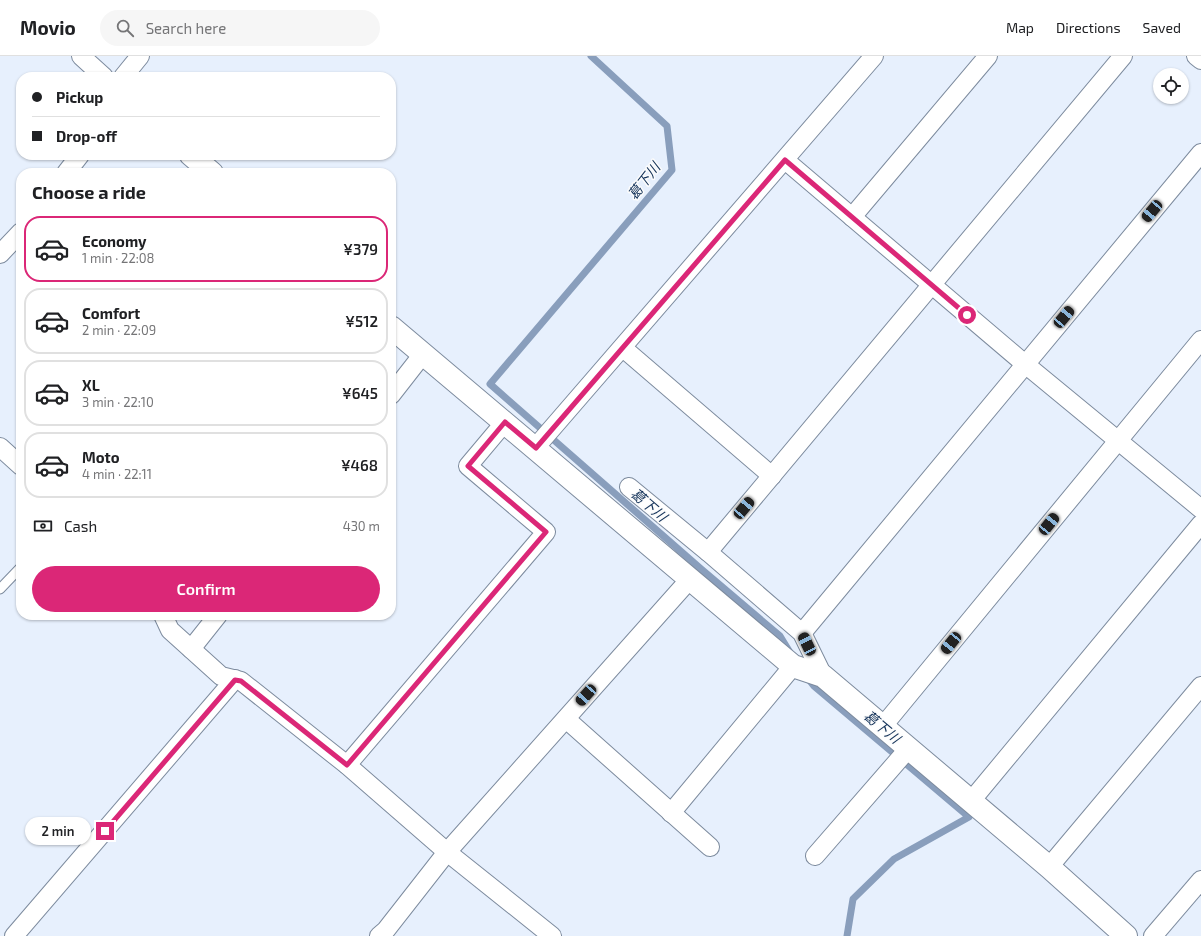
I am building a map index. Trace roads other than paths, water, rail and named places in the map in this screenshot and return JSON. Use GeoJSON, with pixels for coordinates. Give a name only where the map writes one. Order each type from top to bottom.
{"type":"FeatureCollection","features":[{"type":"Feature","properties":{"kind":"street"},"geometry":{"type":"LineString","coordinates":[[81,56],[99,72]]}},
{"type":"Feature","properties":{"kind":"street"},"geometry":{"type":"LineString","coordinates":[[127,72],[140,56]]}},
{"type":"Feature","properties":{"kind":"street"},"geometry":{"type":"LineString","coordinates":[[536,448],[874,56]]}},
{"type":"Feature","properties":{"kind":"street"},"geometry":{"type":"LineString","coordinates":[[852,217],[988,56]]}},
{"type":"Feature","properties":{"kind":"street"},"geometry":{"type":"LineString","coordinates":[[708,552],[1123,56]]}},
{"type":"Feature","properties":{"kind":"street"},"geometry":{"type":"LineString","coordinates":[[1196,56],[1201,60]]}},
{"type":"Feature","properties":{"kind":"street"},"geometry":{"type":"LineString","coordinates":[[802,633],[1201,153]]}},
{"type":"Feature","properties":{"kind":"street"},"geometry":{"type":"LineString","coordinates":[[70,168],[76,160]]}},
{"type":"Feature","properties":{"kind":"street"},"geometry":{"type":"LineString","coordinates":[[197,160],[206,168]]}},
{"type":"Feature","properties":{"kind":"street"},"geometry":{"type":"LineString","coordinates":[[785,160],[1025,364],[1201,509]]}},
{"type":"Feature","properties":{"kind":"street"},"geometry":{"type":"LineString","coordinates":[[0,254],[16,237]]}},
{"type":"Feature","properties":{"kind":"street"},"geometry":{"type":"LineString","coordinates":[[396,331],[536,448],[792,666],[823,676],[1049,867],[1126,936]]}},
{"type":"Feature","properties":{"kind":"street"},"geometry":{"type":"LineString","coordinates":[[883,726],[1201,340]]}},
{"type":"Feature","properties":{"kind":"street"},"geometry":{"type":"LineString","coordinates":[[623,348],[772,476]]}},
{"type":"Feature","properties":{"kind":"street"},"geometry":{"type":"LineString","coordinates":[[396,389],[423,354]]}},
{"type":"Feature","properties":{"kind":"street"},"geometry":{"type":"LineString","coordinates":[[347,765],[546,532],[468,466],[505,422]]}},
{"type":"Feature","properties":{"kind":"street"},"geometry":{"type":"LineString","coordinates":[[0,447],[16,461]]}},
{"type":"Feature","properties":{"kind":"street"},"geometry":{"type":"LineString","coordinates":[[629,487],[708,552],[802,633],[823,676]]}},
{"type":"Feature","properties":{"kind":"street"},"geometry":{"type":"LineString","coordinates":[[971,801],[1201,524]]}},
{"type":"Feature","properties":{"kind":"street"},"geometry":{"type":"LineString","coordinates":[[379,936],[386,930],[447,852],[690,579]]}},
{"type":"Feature","properties":{"kind":"street"},"geometry":{"type":"LineString","coordinates":[[165,620],[170,630],[221,676],[241,681],[347,765],[447,852],[552,936]]}},
{"type":"Feature","properties":{"kind":"street"},"geometry":{"type":"LineString","coordinates":[[191,649],[214,620]]}},
{"type":"Feature","properties":{"kind":"street"},"geometry":{"type":"LineString","coordinates":[[671,813],[792,666]]}},
{"type":"Feature","properties":{"kind":"street"},"geometry":{"type":"LineString","coordinates":[[14,936],[235,680]]}},
{"type":"Feature","properties":{"kind":"street"},"geometry":{"type":"LineString","coordinates":[[1049,867],[1201,686]]}},
{"type":"Feature","properties":{"kind":"street"},"geometry":{"type":"LineString","coordinates":[[566,719],[710,847]]}},
{"type":"Feature","properties":{"kind":"street"},"geometry":{"type":"LineString","coordinates":[[815,856],[909,748]]}},
{"type":"Feature","properties":{"kind":"street"},"geometry":{"type":"LineString","coordinates":[[1153,936],[1201,880]]}},
{"type":"Feature","properties":{"kind":"lane"},"geometry":{"type":"LineString","coordinates":[[0,589],[16,572]]}},
{"type":"Feature","properties":{"kind":"waterway","name":"葛下川"},"geometry":{"type":"LineString","coordinates":[[591,56],[667,126],[672,170],[490,384],[701,569],[780,636],[791,654]]}},
{"type":"Feature","properties":{"kind":"waterway","name":"葛下川"},"geometry":{"type":"LineString","coordinates":[[807,677],[814,686],[969,817],[894,859],[853,899],[847,936]]}}]}
